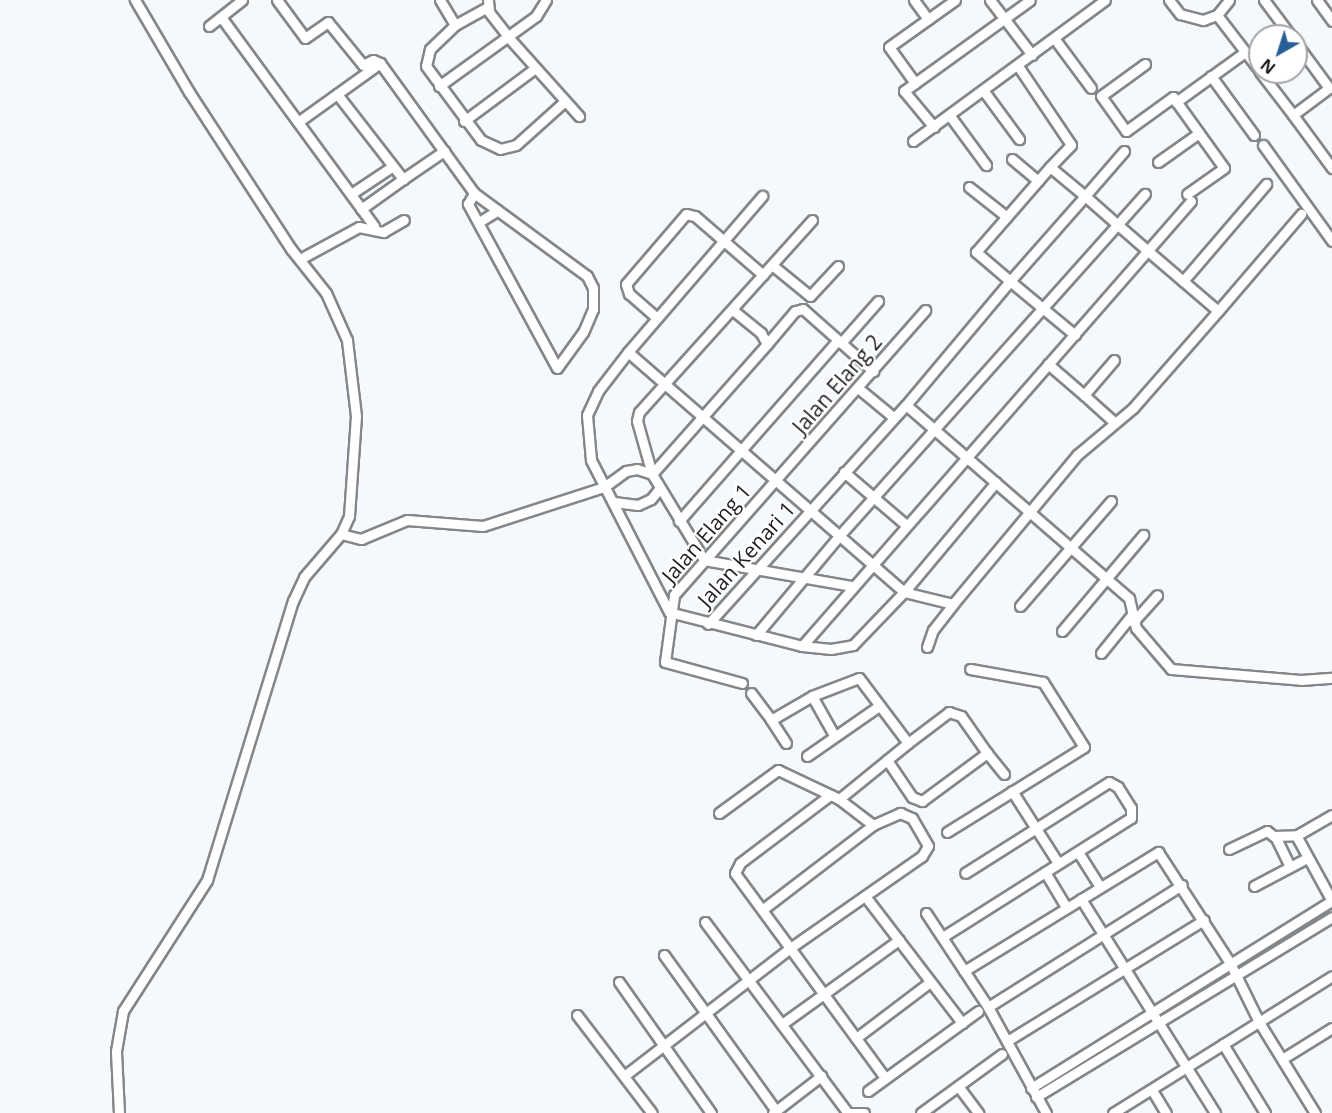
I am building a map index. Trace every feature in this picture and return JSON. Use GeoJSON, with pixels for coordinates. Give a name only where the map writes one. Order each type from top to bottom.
{"type":"FeatureCollection","features":[{"type":"Feature","properties":{"kind":"street"},"geometry":{"type":"LineString","coordinates":[[119,1113],[116,1051],[123,1011],[207,880],[293,601],[304,577],[341,534],[351,508],[356,416],[353,377],[338,314],[327,293],[300,259],[189,92],[135,0]]}},
{"type":"Feature","properties":{"kind":"street"},"geometry":{"type":"LineString","coordinates":[[209,26],[242,0]]}},
{"type":"Feature","properties":{"kind":"street"},"geometry":{"type":"LineString","coordinates":[[277,0],[305,38],[328,22],[363,65],[373,60],[380,63],[474,193],[587,276],[593,288],[593,309],[583,332],[557,368],[468,204],[474,193]]}},
{"type":"Feature","properties":{"kind":"street"},"geometry":{"type":"LineString","coordinates":[[440,0],[455,25]]}},
{"type":"Feature","properties":{"kind":"street"},"geometry":{"type":"LineString","coordinates":[[439,86],[509,38],[544,8],[546,0]]}},
{"type":"Feature","properties":{"kind":"street"},"geometry":{"type":"LineString","coordinates":[[914,0],[928,19]]}},
{"type":"Feature","properties":{"kind":"street"},"geometry":{"type":"LineString","coordinates":[[915,83],[889,47],[955,0]]}},
{"type":"Feature","properties":{"kind":"street"},"geometry":{"type":"LineString","coordinates":[[990,0],[1032,55]]}},
{"type":"Feature","properties":{"kind":"street"},"geometry":{"type":"LineString","coordinates":[[934,127],[904,91],[1030,0]]}},
{"type":"Feature","properties":{"kind":"street"},"geometry":{"type":"LineString","coordinates":[[913,141],[1106,0]]}},
{"type":"Feature","properties":{"kind":"street"},"geometry":{"type":"LineString","coordinates":[[1169,0],[1180,14],[1191,20],[1217,15],[1229,0]]}},
{"type":"Feature","properties":{"kind":"street"},"geometry":{"type":"LineString","coordinates":[[1263,0],[1282,24]]}},
{"type":"Feature","properties":{"kind":"street"},"geometry":{"type":"LineString","coordinates":[[1317,0],[1332,21]]}},
{"type":"Feature","properties":{"kind":"street"},"geometry":{"type":"LineString","coordinates":[[564,102],[507,149],[491,147],[464,121],[426,66],[426,56],[455,25],[487,3],[509,38],[534,69],[579,116]]}},
{"type":"Feature","properties":{"kind":"street"},"geometry":{"type":"LineString","coordinates":[[1217,15],[1248,56]]}},
{"type":"Feature","properties":{"kind":"street"},"geometry":{"type":"LineString","coordinates":[[221,17],[374,226]]}},
{"type":"Feature","properties":{"kind":"street"},"geometry":{"type":"LineString","coordinates":[[1054,38],[1091,88]]}},
{"type":"Feature","properties":{"kind":"street"},"geometry":{"type":"LineString","coordinates":[[1176,102],[1245,52]]}},
{"type":"Feature","properties":{"kind":"street"},"geometry":{"type":"LineString","coordinates":[[1293,115],[1329,87],[1308,59]]}},
{"type":"Feature","properties":{"kind":"street"},"geometry":{"type":"LineString","coordinates":[[298,122],[380,63]]}},
{"type":"Feature","properties":{"kind":"street"},"geometry":{"type":"LineString","coordinates":[[802,646],[851,586],[1148,251],[1189,198],[1224,168],[1173,97],[1126,131],[1101,96],[1145,64]]}},
{"type":"Feature","properties":{"kind":"street"},"geometry":{"type":"LineString","coordinates":[[1018,66],[1071,145],[976,252],[1075,335]]}},
{"type":"Feature","properties":{"kind":"street"},"geometry":{"type":"LineString","coordinates":[[464,121],[534,69]]}},
{"type":"Feature","properties":{"kind":"street"},"geometry":{"type":"LineString","coordinates":[[1212,76],[1254,135]]}},
{"type":"Feature","properties":{"kind":"street"},"geometry":{"type":"LineString","coordinates":[[1269,84],[1332,168]]}},
{"type":"Feature","properties":{"kind":"street"},"geometry":{"type":"LineString","coordinates":[[983,90],[1018,139]]}},
{"type":"Feature","properties":{"kind":"street"},"geometry":{"type":"LineString","coordinates":[[337,94],[403,179]]}},
{"type":"Feature","properties":{"kind":"street"},"geometry":{"type":"LineString","coordinates":[[950,116],[986,165]]}},
{"type":"Feature","properties":{"kind":"street"},"geometry":{"type":"LineString","coordinates":[[1158,162],[1199,133]]}},
{"type":"Feature","properties":{"kind":"street"},"geometry":{"type":"LineString","coordinates":[[1263,145],[1332,241]]}},
{"type":"Feature","properties":{"kind":"street"},"geometry":{"type":"LineString","coordinates":[[362,208],[444,151]]}},
{"type":"Feature","properties":{"kind":"street","name":"Jalan Kenari 1"},"geometry":{"type":"LineString","coordinates":[[708,624],[892,416],[906,405],[1010,281],[1124,151]]}},
{"type":"Feature","properties":{"kind":"street"},"geometry":{"type":"LineString","coordinates":[[1012,159],[1038,181]]}},
{"type":"Feature","properties":{"kind":"street"},"geometry":{"type":"LineString","coordinates":[[351,194],[393,166]]}},
{"type":"Feature","properties":{"kind":"street"},"geometry":{"type":"LineString","coordinates":[[1050,166],[1218,311]]}},
{"type":"Feature","properties":{"kind":"street"},"geometry":{"type":"LineString","coordinates":[[1183,281],[1266,184]]}},
{"type":"Feature","properties":{"kind":"street"},"geometry":{"type":"LineString","coordinates":[[969,187],[1007,217]]}},
{"type":"Feature","properties":{"kind":"street"},"geometry":{"type":"LineString","coordinates":[[756,635],[872,498],[1045,309],[1145,194]]}},
{"type":"Feature","properties":{"kind":"street"},"geometry":{"type":"LineString","coordinates":[[742,683],[665,662],[669,612],[591,460],[587,415],[598,391],[628,352],[762,196]]}},
{"type":"Feature","properties":{"kind":"street"},"geometry":{"type":"LineString","coordinates":[[479,222],[498,210]]}},
{"type":"Feature","properties":{"kind":"street"},"geometry":{"type":"LineString","coordinates":[[657,318],[629,294],[626,284],[686,214],[695,216],[763,275]]}},
{"type":"Feature","properties":{"kind":"street"},"geometry":{"type":"LineString","coordinates":[[927,647],[933,630],[953,604],[1077,455],[1132,408],[1301,214]]}},
{"type":"Feature","properties":{"kind":"street"},"geometry":{"type":"LineString","coordinates":[[300,259],[360,227],[383,232],[404,220]]}},
{"type":"Feature","properties":{"kind":"street"},"geometry":{"type":"LineString","coordinates":[[812,220],[637,417],[652,474],[704,560],[851,586]]}},
{"type":"Feature","properties":{"kind":"street"},"geometry":{"type":"LineString","coordinates":[[772,265],[810,296],[838,266]]}},
{"type":"Feature","properties":{"kind":"street"},"geometry":{"type":"LineString","coordinates":[[679,520],[740,448],[878,301]]}},
{"type":"Feature","properties":{"kind":"street"},"geometry":{"type":"LineString","coordinates":[[652,474],[800,309],[873,371]]}},
{"type":"Feature","properties":{"kind":"street"},"geometry":{"type":"LineString","coordinates":[[733,310],[761,333],[767,344]]}},
{"type":"Feature","properties":{"kind":"street","name":"Jalan Elang 2"},"geometry":{"type":"LineString","coordinates":[[776,481],[925,310]]}},
{"type":"Feature","properties":{"kind":"street"},"geometry":{"type":"LineString","coordinates":[[628,352],[904,592],[953,604]]}},
{"type":"Feature","properties":{"kind":"street"},"geometry":{"type":"LineString","coordinates":[[1084,395],[1114,360]]}},
{"type":"Feature","properties":{"kind":"street"},"geometry":{"type":"LineString","coordinates":[[1048,364],[1113,422]]}},
{"type":"Feature","properties":{"kind":"street"},"geometry":{"type":"LineString","coordinates":[[858,388],[892,416]]}},
{"type":"Feature","properties":{"kind":"street"},"geometry":{"type":"LineString","coordinates":[[906,405],[1129,597],[1132,619],[1165,664],[1177,672],[1301,680],[1332,678]]}},
{"type":"Feature","properties":{"kind":"street"},"geometry":{"type":"LineString","coordinates":[[341,534],[361,539],[407,520],[483,526],[604,487],[631,470],[652,474]]}},
{"type":"Feature","properties":{"kind":"street"},"geometry":{"type":"LineString","coordinates":[[844,472],[906,525]]}},
{"type":"Feature","properties":{"kind":"street","name":"Jalan Elang 1"},"geometry":{"type":"LineString","coordinates":[[669,612],[674,595],[776,481]]}},
{"type":"Feature","properties":{"kind":"street"},"geometry":{"type":"LineString","coordinates":[[669,612],[708,624],[802,646],[831,649],[853,645],[904,592],[996,482]]}},
{"type":"Feature","properties":{"kind":"street"},"geometry":{"type":"LineString","coordinates":[[614,502],[638,505],[651,499],[660,488]]}},
{"type":"Feature","properties":{"kind":"street"},"geometry":{"type":"LineString","coordinates":[[1020,606],[1111,501]]}},
{"type":"Feature","properties":{"kind":"street"},"geometry":{"type":"LineString","coordinates":[[1062,631],[1143,535]]}},
{"type":"Feature","properties":{"kind":"street"},"geometry":{"type":"LineString","coordinates":[[1101,652],[1157,595]]}},
{"type":"Feature","properties":{"kind":"street"},"geometry":{"type":"LineString","coordinates":[[947,832],[1084,747],[1043,682],[970,669]]}},
{"type":"Feature","properties":{"kind":"street"},"geometry":{"type":"LineString","coordinates":[[771,720],[812,696],[860,678],[908,743]]}},
{"type":"Feature","properties":{"kind":"street"},"geometry":{"type":"LineString","coordinates":[[751,693],[786,743]]}},
{"type":"Feature","properties":{"kind":"street"},"geometry":{"type":"LineString","coordinates":[[812,696],[834,735]]}},
{"type":"Feature","properties":{"kind":"street"},"geometry":{"type":"LineString","coordinates":[[807,756],[834,735],[879,706]]}},
{"type":"Feature","properties":{"kind":"street"},"geometry":{"type":"LineString","coordinates":[[885,1078],[735,873],[740,864],[949,712],[961,716],[1004,774]]}},
{"type":"Feature","properties":{"kind":"street"},"geometry":{"type":"LineString","coordinates":[[886,760],[912,797],[922,801],[987,753]]}},
{"type":"Feature","properties":{"kind":"street"},"geometry":{"type":"LineString","coordinates":[[719,813],[778,770],[834,797],[873,825]]}},
{"type":"Feature","properties":{"kind":"street"},"geometry":{"type":"LineString","coordinates":[[944,936],[1131,818],[1131,808],[1114,783],[1109,782],[965,873]]}},
{"type":"Feature","properties":{"kind":"street"},"geometry":{"type":"LineString","coordinates":[[1012,791],[1058,863]]}},
{"type":"Feature","properties":{"kind":"street"},"geometry":{"type":"LineString","coordinates":[[624,1076],[790,948],[922,855],[928,846],[912,818],[900,813],[873,825],[763,909]]}},
{"type":"Feature","properties":{"kind":"street"},"geometry":{"type":"LineString","coordinates":[[1274,836],[1298,835],[1332,815]]}},
{"type":"Feature","properties":{"kind":"street"},"geometry":{"type":"LineString","coordinates":[[1229,849],[1260,832],[1267,831],[1274,836],[1290,867]]}},
{"type":"Feature","properties":{"kind":"street"},"geometry":{"type":"LineString","coordinates":[[1034,1093],[1152,1012],[1332,901],[1307,858],[1298,835]]}},
{"type":"Feature","properties":{"kind":"street"},"geometry":{"type":"LineString","coordinates":[[1078,852],[1100,887]]}},
{"type":"Feature","properties":{"kind":"street"},"geometry":{"type":"LineString","coordinates":[[964,971],[1156,852],[1162,855],[1204,920],[1230,963],[1259,1022],[1315,1113]]}},
{"type":"Feature","properties":{"kind":"street"},"geometry":{"type":"LineString","coordinates":[[1254,886],[1307,858]]}},
{"type":"Feature","properties":{"kind":"street"},"geometry":{"type":"LineString","coordinates":[[1045,872],[1066,908]]}},
{"type":"Feature","properties":{"kind":"street"},"geometry":{"type":"LineString","coordinates":[[988,1007],[1182,885]]}},
{"type":"Feature","properties":{"kind":"street"},"geometry":{"type":"LineString","coordinates":[[865,896],[962,1023]]}},
{"type":"Feature","properties":{"kind":"street"},"geometry":{"type":"LineString","coordinates":[[1081,898],[1215,1113]]}},
{"type":"Feature","properties":{"kind":"street"},"geometry":{"type":"LineString","coordinates":[[926,913],[944,936],[988,1007],[1046,1113]]}},
{"type":"Feature","properties":{"kind":"street"},"geometry":{"type":"LineString","coordinates":[[1034,1093],[1159,1023],[1332,917]]}},
{"type":"Feature","properties":{"kind":"street"},"geometry":{"type":"LineString","coordinates":[[1007,1041],[1204,920]]}},
{"type":"Feature","properties":{"kind":"street"},"geometry":{"type":"LineString","coordinates":[[705,922],[750,979],[848,1113],[864,1113]]}},
{"type":"Feature","properties":{"kind":"street"},"geometry":{"type":"LineString","coordinates":[[782,1024],[899,940]]}},
{"type":"Feature","properties":{"kind":"street"},"geometry":{"type":"LineString","coordinates":[[664,955],[774,1112],[821,1076]]}},
{"type":"Feature","properties":{"kind":"street"},"geometry":{"type":"LineString","coordinates":[[1115,1112],[1189,1068],[1332,976]]}},
{"type":"Feature","properties":{"kind":"street"},"geometry":{"type":"LineString","coordinates":[[619,982],[711,1113]]}},
{"type":"Feature","properties":{"kind":"street"},"geometry":{"type":"LineString","coordinates":[[856,1038],[930,982]]}},
{"type":"Feature","properties":{"kind":"street"},"geometry":{"type":"LineString","coordinates":[[868,1091],[978,1011]]}},
{"type":"Feature","properties":{"kind":"street"},"geometry":{"type":"LineString","coordinates":[[577,1015],[652,1113]]}},
{"type":"Feature","properties":{"kind":"street"},"geometry":{"type":"LineString","coordinates":[[1281,1059],[1332,1028]]}},
{"type":"Feature","properties":{"kind":"street"},"geometry":{"type":"LineString","coordinates":[[1223,1044],[1265,1113]]}},
{"type":"Feature","properties":{"kind":"street"},"geometry":{"type":"LineString","coordinates":[[921,1113],[1002,1054]]}},
{"type":"Feature","properties":{"kind":"street"},"geometry":{"type":"LineString","coordinates":[[958,1086],[978,1113]]}},
{"type":"Feature","properties":{"kind":"street"},"geometry":{"type":"LineString","coordinates":[[1152,1090],[1166,1113]]}}]}
